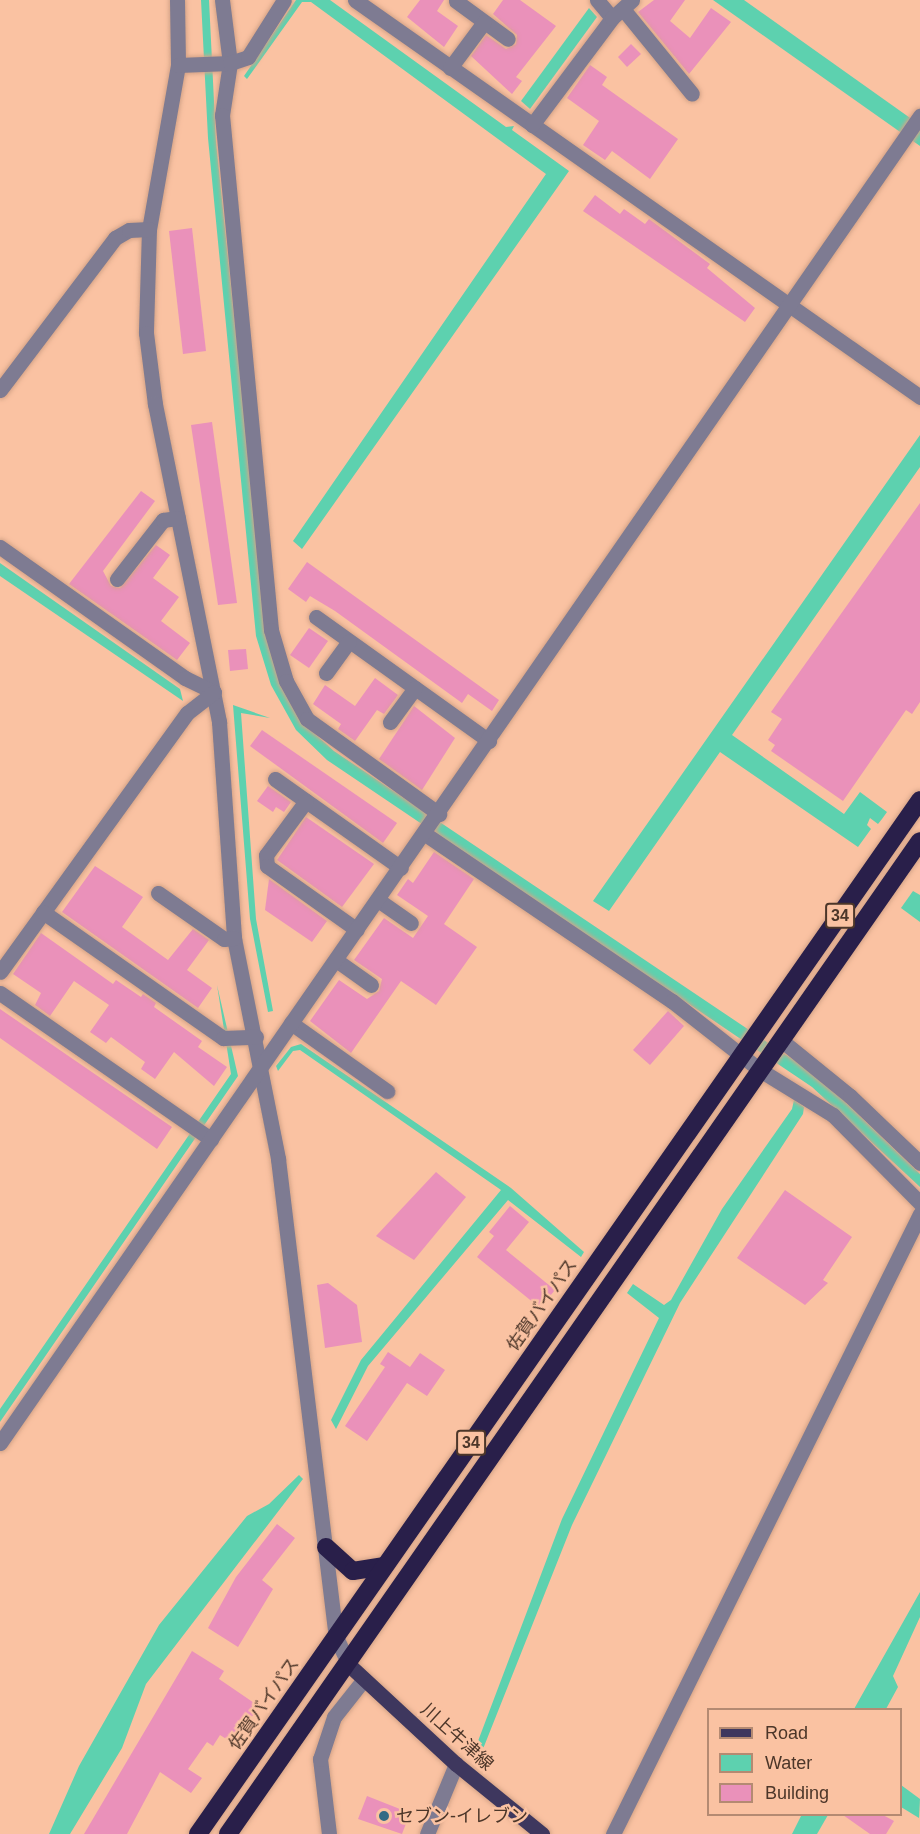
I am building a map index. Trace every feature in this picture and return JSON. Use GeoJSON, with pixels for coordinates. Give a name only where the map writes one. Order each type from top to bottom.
{"type":"FeatureCollection","features":[{"type":"Feature","properties":{"kind":"highway","name":"佐賀バイパス"},"geometry":{"type":"LineString","coordinates":[[198,1834],[920,800]]}},
{"type":"Feature","properties":{"kind":"highway","name":"34"},"geometry":{"type":"LineString","coordinates":[[228,1834],[350,1665],[920,840]]}},
{"type":"Feature","properties":{"kind":"highway"},"geometry":{"type":"LineString","coordinates":[[326,1547],[352,1571],[385,1566]]}},
{"type":"Feature","properties":{"kind":"main road","name":"川上牛津線"},"geometry":{"type":"LineString","coordinates":[[350,1665],[456,1764],[542,1834]]}},
{"type":"Feature","properties":{"kind":"street"},"geometry":{"type":"LineString","coordinates":[[177,0],[178,65],[149,229],[146,333],[178,518],[214,692],[234,938],[262,1065],[300,1317],[336,1637],[350,1665]]}},
{"type":"Feature","properties":{"kind":"street"},"geometry":{"type":"LineString","coordinates":[[222,0],[224,63],[222,115],[272,630],[286,681],[307,719],[440,814]]}},
{"type":"Feature","properties":{"kind":"street"},"geometry":{"type":"LineString","coordinates":[[178,65],[224,63],[248,57],[284,0]]}},
{"type":"Feature","properties":{"kind":"street"},"geometry":{"type":"LineString","coordinates":[[355,0],[920,397]]}},
{"type":"Feature","properties":{"kind":"street"},"geometry":{"type":"LineString","coordinates":[[597,0],[622,9],[692,94]]}},
{"type":"Feature","properties":{"kind":"street"},"geometry":{"type":"LineString","coordinates":[[456,1],[508,39]]}},
{"type":"Feature","properties":{"kind":"street"},"geometry":{"type":"LineString","coordinates":[[532,125],[622,9]]}},
{"type":"Feature","properties":{"kind":"street"},"geometry":{"type":"LineString","coordinates":[[450,68],[484,22]]}},
{"type":"Feature","properties":{"kind":"street"},"geometry":{"type":"LineString","coordinates":[[0,1443],[291,1023],[440,814],[920,117]]}},
{"type":"Feature","properties":{"kind":"street"},"geometry":{"type":"LineString","coordinates":[[0,390],[115,238],[129,230],[149,229]]}},
{"type":"Feature","properties":{"kind":"street"},"geometry":{"type":"LineString","coordinates":[[117,579],[163,520],[178,518]]}},
{"type":"Feature","properties":{"kind":"street"},"geometry":{"type":"LineString","coordinates":[[0,547],[185,678],[214,692]]}},
{"type":"Feature","properties":{"kind":"street"},"geometry":{"type":"LineString","coordinates":[[316,617],[489,741]]}},
{"type":"Feature","properties":{"kind":"street"},"geometry":{"type":"LineString","coordinates":[[326,673],[349,641]]}},
{"type":"Feature","properties":{"kind":"street"},"geometry":{"type":"LineString","coordinates":[[390,723],[415,688]]}},
{"type":"Feature","properties":{"kind":"street"},"geometry":{"type":"LineString","coordinates":[[0,972],[187,713],[214,692]]}},
{"type":"Feature","properties":{"kind":"street"},"geometry":{"type":"LineString","coordinates":[[275,779],[401,868]]}},
{"type":"Feature","properties":{"kind":"street"},"geometry":{"type":"LineString","coordinates":[[306,801],[266,855],[267,866],[357,930]]}},
{"type":"Feature","properties":{"kind":"street"},"geometry":{"type":"LineString","coordinates":[[425,834],[672,1001],[743,1055],[833,1115],[920,1203]]}},
{"type":"Feature","properties":{"kind":"street"},"geometry":{"type":"LineString","coordinates":[[158,893],[225,939],[234,938]]}},
{"type":"Feature","properties":{"kind":"street"},"geometry":{"type":"LineString","coordinates":[[378,900],[411,923]]}},
{"type":"Feature","properties":{"kind":"street"},"geometry":{"type":"LineString","coordinates":[[43,912],[230,1038],[256,1037]]}},
{"type":"Feature","properties":{"kind":"street"},"geometry":{"type":"LineString","coordinates":[[336,960],[371,985]]}},
{"type":"Feature","properties":{"kind":"street"},"geometry":{"type":"LineString","coordinates":[[0,993],[211,1139]]}},
{"type":"Feature","properties":{"kind":"street"},"geometry":{"type":"LineString","coordinates":[[291,1023],[387,1091]]}},
{"type":"Feature","properties":{"kind":"street"},"geometry":{"type":"LineString","coordinates":[[780,1042],[850,1096],[920,1163]]}},
{"type":"Feature","properties":{"kind":"street"},"geometry":{"type":"LineString","coordinates":[[613,1834],[920,1215]]}},
{"type":"Feature","properties":{"kind":"street"},"geometry":{"type":"LineString","coordinates":[[329,1834],[320,1759],[334,1717],[364,1679]]}},
{"type":"Feature","properties":{"kind":"street"},"geometry":{"type":"LineString","coordinates":[[427,1834],[456,1764]]}},
{"type":"Feature","properties":{"kind":"water"},"geometry":{"type":"Polygon","coordinates":[[[201,0],[209,0],[216,142],[267,634],[305,725],[334,751],[819,1077],[920,1174],[920,1187],[812,1087],[327,760],[296,730],[271,685],[256,636],[208,138],[201,0]]]}},
{"type":"Feature","properties":{"kind":"water"},"geometry":{"type":"Polygon","coordinates":[[[296,0],[330,0],[506,127],[514,126],[512,130],[569,171],[302,549],[293,541],[546,174],[311,2],[302,2],[247,79],[244,76],[296,0]]]}},
{"type":"Feature","properties":{"kind":"water"},"geometry":{"type":"Polygon","coordinates":[[[713,0],[744,0],[920,125],[920,146],[713,0]]]}},
{"type":"Feature","properties":{"kind":"water"},"geometry":{"type":"Polygon","coordinates":[[[589,8],[597,17],[530,109],[521,101],[589,8]]]}},
{"type":"Feature","properties":{"kind":"water"},"geometry":{"type":"Polygon","coordinates":[[[920,435],[920,467],[732,735],[844,814],[860,792],[887,812],[878,824],[870,818],[867,825],[871,829],[858,847],[720,752],[609,911],[593,901],[920,435]]]}},
{"type":"Feature","properties":{"kind":"water"},"geometry":{"type":"Polygon","coordinates":[[[0,563],[180,689],[183,701],[0,576],[0,563]]]}},
{"type":"Feature","properties":{"kind":"water"},"geometry":{"type":"Polygon","coordinates":[[[233,705],[270,718],[241,713],[256,919],[273,1011],[268,1012],[250,919],[233,705]]]}},
{"type":"Feature","properties":{"kind":"water"},"geometry":{"type":"Polygon","coordinates":[[[913,891],[920,895],[920,922],[901,908],[913,891]]]}},
{"type":"Feature","properties":{"kind":"water"},"geometry":{"type":"Polygon","coordinates":[[[217,985],[238,1076],[0,1422],[0,1409],[231,1074],[217,985]]]}},
{"type":"Feature","properties":{"kind":"water"},"geometry":{"type":"Polygon","coordinates":[[[301,1044],[511,1188],[584,1252],[581,1257],[508,1200],[368,1366],[336,1429],[331,1420],[361,1360],[501,1190],[300,1050],[293,1051],[278,1071],[276,1066],[291,1047],[301,1044]]]}},
{"type":"Feature","properties":{"kind":"water"},"geometry":{"type":"Polygon","coordinates":[[[794,1100],[804,1107],[803,1114],[680,1303],[572,1525],[481,1754],[475,1749],[562,1519],[659,1318],[627,1293],[633,1284],[664,1305],[671,1300],[722,1209],[792,1109],[794,1100]]]}},
{"type":"Feature","properties":{"kind":"water"},"geometry":{"type":"Polygon","coordinates":[[[299,1475],[303,1479],[146,1684],[122,1748],[70,1834],[49,1834],[79,1766],[159,1625],[247,1516],[269,1504],[299,1475]]]}},
{"type":"Feature","properties":{"kind":"water"},"geometry":{"type":"Polygon","coordinates":[[[920,1592],[920,1617],[893,1676],[898,1687],[887,1708],[855,1708],[920,1592]]]}},
{"type":"Feature","properties":{"kind":"water"},"geometry":{"type":"Polygon","coordinates":[[[902,1786],[920,1799],[919,1818],[902,1808],[902,1786]]]}},
{"type":"Feature","properties":{"kind":"water"},"geometry":{"type":"Polygon","coordinates":[[[801,1816],[827,1816],[817,1834],[792,1834],[801,1816]]]}},
{"type":"Feature","properties":{"kind":"building"},"geometry":{"type":"Polygon","coordinates":[[[420,0],[444,0],[437,11],[458,26],[444,47],[407,17],[420,0]]]}},
{"type":"Feature","properties":{"kind":"building"},"geometry":{"type":"Polygon","coordinates":[[[503,0],[520,0],[556,26],[516,77],[522,81],[512,94],[471,56],[486,35],[506,49],[516,44],[517,35],[493,14],[503,0]]]}},
{"type":"Feature","properties":{"kind":"building"},"geometry":{"type":"Polygon","coordinates":[[[654,0],[685,0],[670,21],[690,38],[711,8],[731,22],[689,74],[638,12],[654,0]]]}},
{"type":"Feature","properties":{"kind":"building"},"geometry":{"type":"Polygon","coordinates":[[[631,44],[641,54],[627,67],[618,57],[631,44]]]}},
{"type":"Feature","properties":{"kind":"building"},"geometry":{"type":"Polygon","coordinates":[[[590,65],[607,77],[602,85],[678,139],[650,179],[612,151],[605,160],[583,145],[599,121],[567,98],[590,65]]]}},
{"type":"Feature","properties":{"kind":"building"},"geometry":{"type":"Polygon","coordinates":[[[595,195],[620,214],[624,209],[645,224],[649,219],[710,264],[707,268],[755,308],[745,322],[583,211],[595,195]]]}},
{"type":"Feature","properties":{"kind":"building"},"geometry":{"type":"Polygon","coordinates":[[[192,228],[206,351],[183,354],[169,231],[192,228]]]}},
{"type":"Feature","properties":{"kind":"building"},"geometry":{"type":"Polygon","coordinates":[[[212,422],[237,603],[218,605],[191,425],[212,422]]]}},
{"type":"Feature","properties":{"kind":"building"},"geometry":{"type":"Polygon","coordinates":[[[141,491],[155,501],[103,571],[111,586],[120,588],[156,545],[170,555],[153,578],[179,597],[161,621],[190,643],[177,660],[69,584],[141,491]]]}},
{"type":"Feature","properties":{"kind":"building"},"geometry":{"type":"Polygon","coordinates":[[[920,503],[920,702],[912,714],[906,710],[843,801],[771,751],[775,745],[768,740],[782,719],[771,712],[920,503]]]}},
{"type":"Feature","properties":{"kind":"building"},"geometry":{"type":"Polygon","coordinates":[[[307,562],[499,700],[492,711],[468,694],[462,703],[335,611],[310,596],[306,602],[288,589],[307,562]]]}},
{"type":"Feature","properties":{"kind":"building"},"geometry":{"type":"Polygon","coordinates":[[[309,628],[328,641],[309,668],[290,655],[309,628]]]}},
{"type":"Feature","properties":{"kind":"building"},"geometry":{"type":"Polygon","coordinates":[[[246,649],[248,669],[230,671],[228,650],[246,649]]]}},
{"type":"Feature","properties":{"kind":"building"},"geometry":{"type":"Polygon","coordinates":[[[375,678],[398,695],[384,714],[377,710],[355,741],[338,729],[341,724],[313,704],[325,685],[355,706],[375,678]]]}},
{"type":"Feature","properties":{"kind":"building"},"geometry":{"type":"Polygon","coordinates":[[[414,706],[455,738],[422,790],[379,759],[414,706]]]}},
{"type":"Feature","properties":{"kind":"building"},"geometry":{"type":"Polygon","coordinates":[[[262,730],[397,823],[383,843],[250,746],[262,730]]]}},
{"type":"Feature","properties":{"kind":"building"},"geometry":{"type":"Polygon","coordinates":[[[268,786],[291,802],[284,812],[276,807],[273,812],[257,801],[268,786]]]}},
{"type":"Feature","properties":{"kind":"building"},"geometry":{"type":"Polygon","coordinates":[[[306,817],[374,864],[342,907],[277,860],[306,817]]]}},
{"type":"Feature","properties":{"kind":"building"},"geometry":{"type":"Polygon","coordinates":[[[434,852],[474,879],[444,924],[477,947],[436,1005],[401,981],[351,1053],[310,1021],[339,980],[367,999],[379,991],[382,979],[354,960],[384,918],[413,938],[428,916],[397,895],[408,879],[413,883],[434,852]]]}},
{"type":"Feature","properties":{"kind":"building"},"geometry":{"type":"Polygon","coordinates":[[[95,866],[143,897],[122,927],[168,960],[193,929],[209,940],[187,970],[212,988],[198,1008],[62,912],[95,866]]]}},
{"type":"Feature","properties":{"kind":"building"},"geometry":{"type":"Polygon","coordinates":[[[269,879],[327,921],[312,942],[265,910],[269,879]]]}},
{"type":"Feature","properties":{"kind":"building"},"geometry":{"type":"Polygon","coordinates":[[[41,933],[113,984],[116,980],[141,997],[143,994],[156,1003],[154,1007],[202,1041],[198,1047],[227,1067],[214,1086],[174,1052],[155,1079],[141,1069],[145,1062],[111,1037],[106,1043],[90,1032],[109,1005],[74,981],[50,1016],[35,1005],[41,993],[13,974],[41,933]]]}},
{"type":"Feature","properties":{"kind":"building"},"geometry":{"type":"Polygon","coordinates":[[[0,1009],[172,1127],[157,1149],[0,1038],[0,1009]]]}},
{"type":"Feature","properties":{"kind":"building"},"geometry":{"type":"Polygon","coordinates":[[[668,1011],[684,1026],[650,1065],[633,1050],[668,1011]]]}},
{"type":"Feature","properties":{"kind":"building"},"geometry":{"type":"Polygon","coordinates":[[[436,1172],[466,1197],[414,1260],[376,1236],[436,1172]]]}},
{"type":"Feature","properties":{"kind":"building"},"geometry":{"type":"Polygon","coordinates":[[[785,1190],[852,1237],[823,1280],[828,1283],[805,1305],[737,1258],[785,1190]]]}},
{"type":"Feature","properties":{"kind":"building"},"geometry":{"type":"Polygon","coordinates":[[[510,1206],[529,1222],[506,1250],[555,1290],[540,1308],[477,1257],[494,1236],[489,1232],[510,1206]]]}},
{"type":"Feature","properties":{"kind":"building"},"geometry":{"type":"Polygon","coordinates":[[[328,1283],[357,1305],[362,1342],[325,1348],[317,1285],[328,1283]]]}},
{"type":"Feature","properties":{"kind":"building"},"geometry":{"type":"Polygon","coordinates":[[[388,1352],[410,1367],[420,1353],[445,1370],[427,1396],[407,1383],[367,1441],[345,1426],[385,1367],[380,1364],[388,1352]]]}},
{"type":"Feature","properties":{"kind":"building"},"geometry":{"type":"Polygon","coordinates":[[[277,1524],[295,1538],[262,1580],[273,1589],[238,1647],[208,1628],[236,1577],[277,1524]]]}},
{"type":"Feature","properties":{"kind":"building"},"geometry":{"type":"Polygon","coordinates":[[[192,1651],[224,1671],[219,1679],[260,1707],[231,1742],[220,1735],[213,1746],[207,1742],[188,1769],[202,1778],[191,1793],[160,1772],[127,1834],[84,1834],[192,1651]]]}},
{"type":"Feature","properties":{"kind":"building","name":"セブン-イレブン"},"geometry":{"type":"Polygon","coordinates":[[[367,1796],[410,1813],[402,1834],[358,1819],[367,1796]]]}},
{"type":"Feature","properties":{"kind":"building"},"geometry":{"type":"Polygon","coordinates":[[[844,1816],[885,1816],[894,1821],[886,1834],[870,1834],[844,1816]]]}},
{"type":"Feature","properties":{"kind":"place","name":"セブン-イレブン"},"geometry":{"type":"Point","coordinates":[384,1816]}}]}
